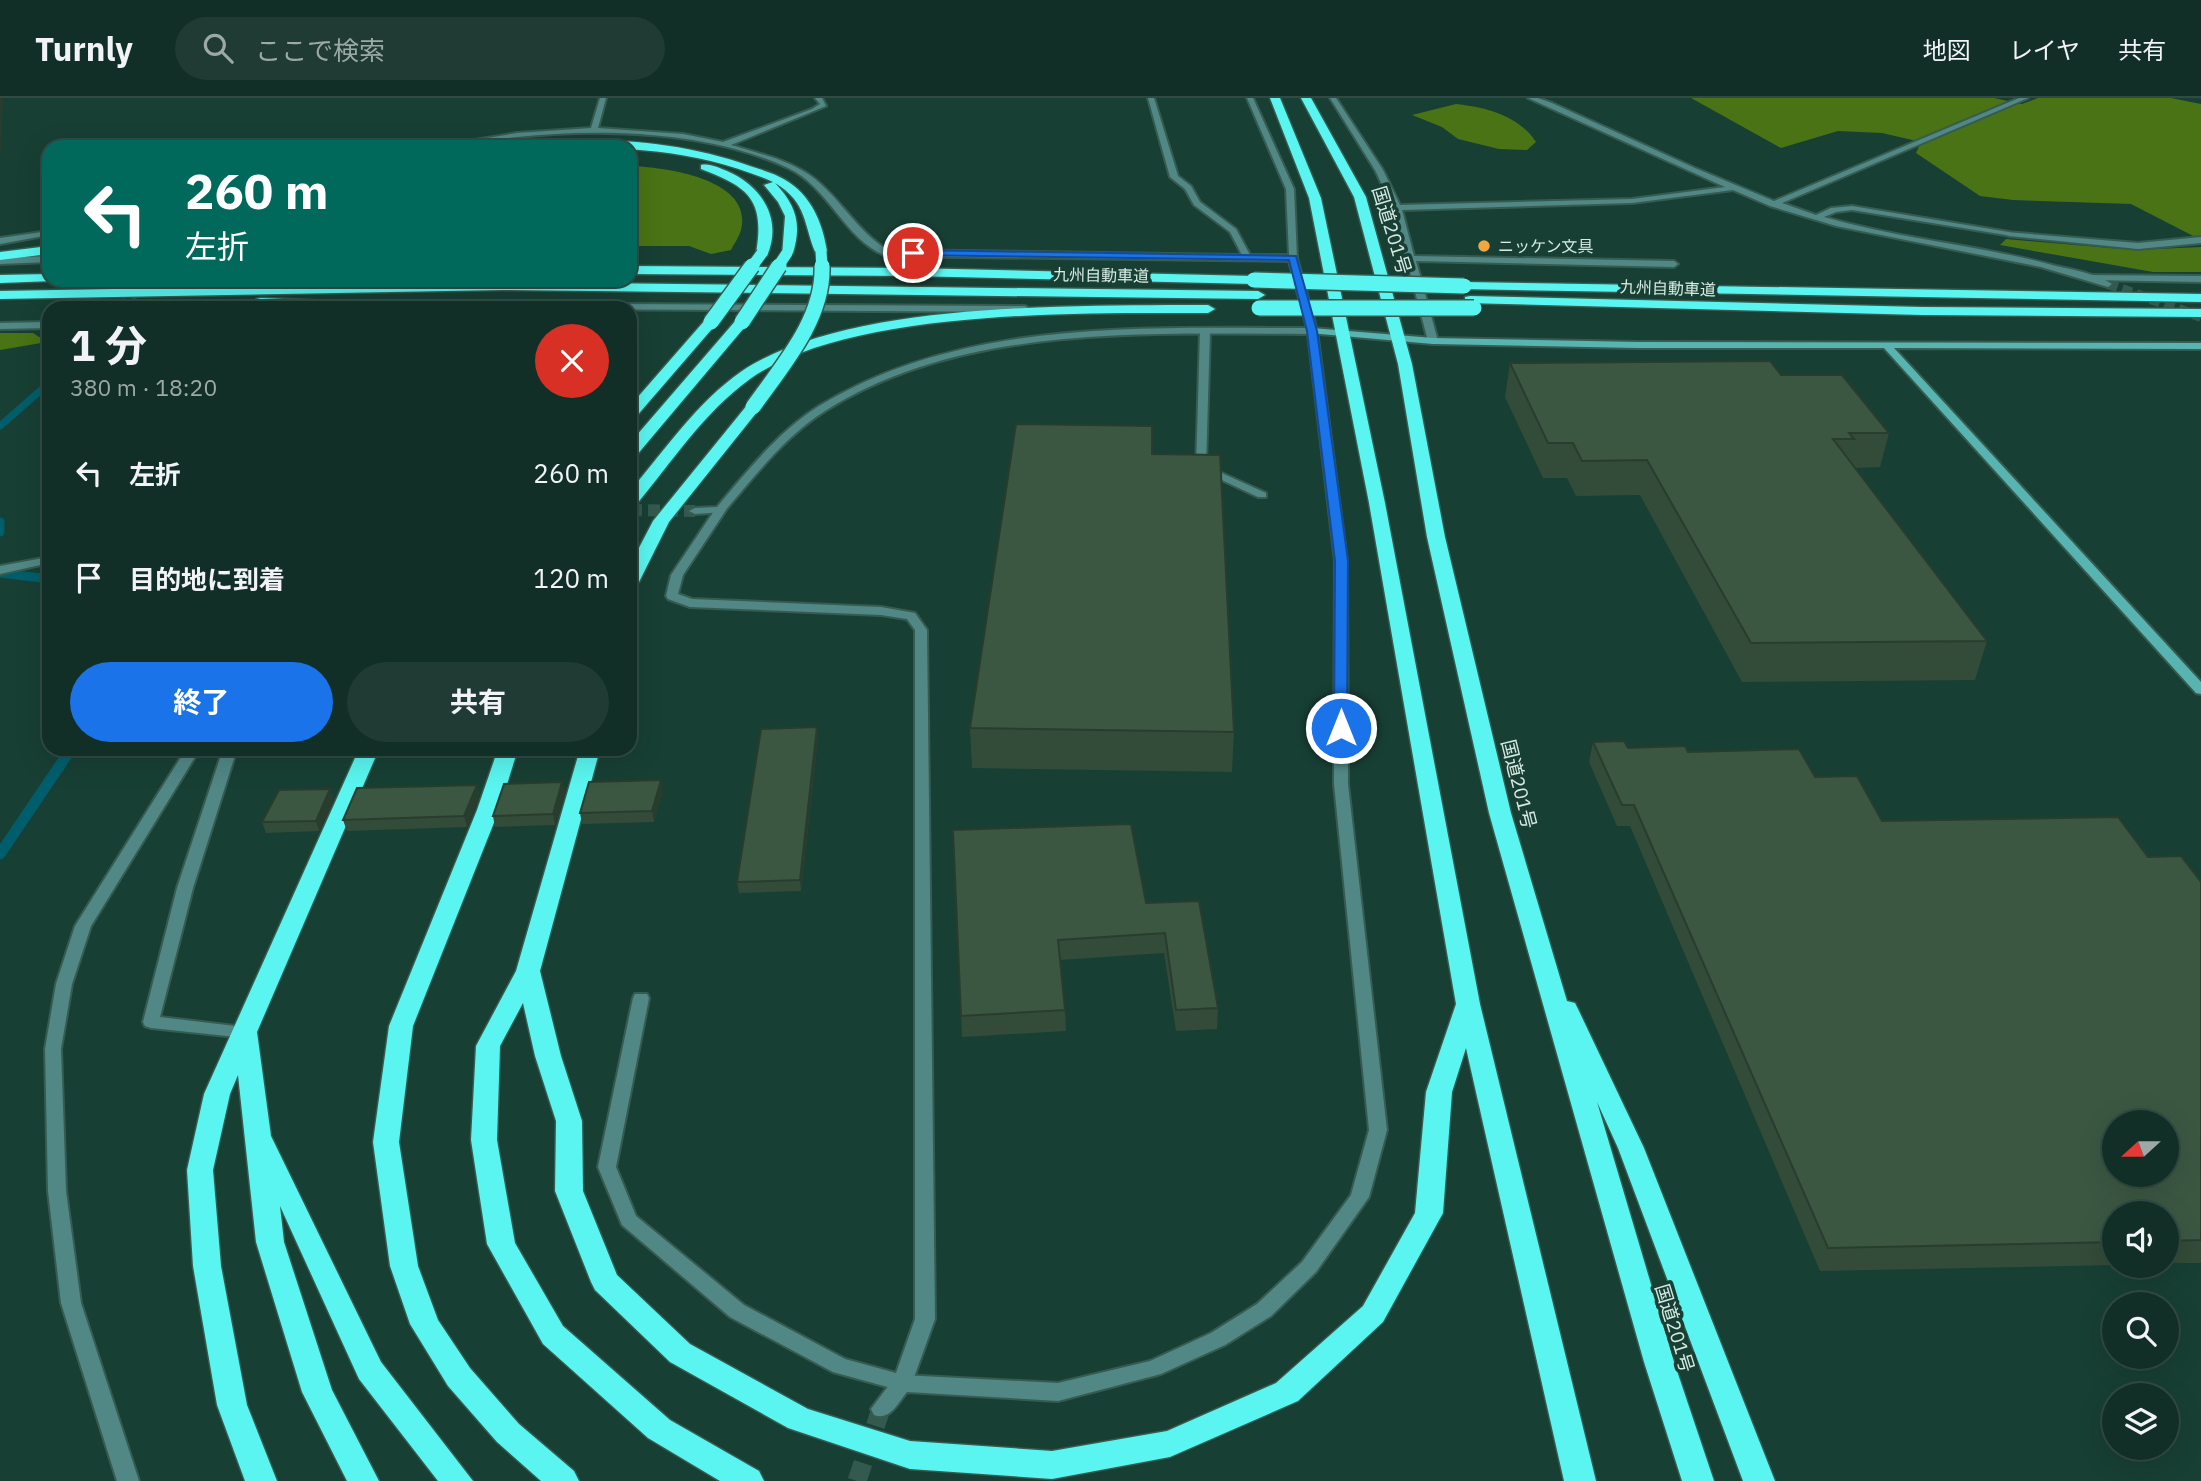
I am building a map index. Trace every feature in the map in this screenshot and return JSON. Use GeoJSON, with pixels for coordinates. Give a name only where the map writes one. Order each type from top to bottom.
{"type":"FeatureCollection","features":[{"type":"Feature","properties":{"kind":"highway"},"geometry":{"type":"LineString","coordinates":[[1275,98],[1315,198],[1344,335],[1468,1004],[1580,1481]]}},
{"type":"Feature","properties":{"kind":"highway","name":"国道201号"},"geometry":{"type":"LineString","coordinates":[[1306,98],[1360,197],[1405,364],[1436,537],[1500,813],[1655,1348],[1698,1481]]}},
{"type":"Feature","properties":{"kind":"highway"},"geometry":{"type":"LineString","coordinates":[[637,146],[717,158],[776,178],[808,207],[817,228],[824,270],[816,303],[802,337],[753,407],[661,521],[637,568]]}},
{"type":"Feature","properties":{"kind":"highway"},"geometry":{"type":"LineString","coordinates":[[637,154],[694,163],[738,180],[753,191],[763,204],[767,218],[762,253],[711,322],[637,407]]}},
{"type":"Feature","properties":{"kind":"highway"},"geometry":{"type":"LineString","coordinates":[[637,445],[742,321],[787,253],[795,230],[784,199],[755,171]]}},
{"type":"Feature","properties":{"kind":"highway"},"geometry":{"type":"LineString","coordinates":[[0,258],[42,251]]}},
{"type":"Feature","properties":{"kind":"highway"},"geometry":{"type":"LineString","coordinates":[[637,261],[911,272]]}},
{"type":"Feature","properties":{"kind":"highway","name":"九州自動車道"},"geometry":{"type":"LineString","coordinates":[[637,270],[911,272],[1464,286],[2201,298]]}},
{"type":"Feature","properties":{"kind":"highway"},"geometry":{"type":"LineString","coordinates":[[0,279],[42,278]]}},
{"type":"Feature","properties":{"kind":"highway","name":"九州自動車道"},"geometry":{"type":"LineString","coordinates":[[0,295],[446,287]]}},
{"type":"Feature","properties":{"kind":"highway","name":"九州自動車道"},"geometry":{"type":"LineString","coordinates":[[549,287],[1258,302],[2201,313]]}},
{"type":"Feature","properties":{"kind":"highway"},"geometry":{"type":"LineString","coordinates":[[637,493],[705,414],[744,377],[773,359],[814,343],[938,318],[1040,310],[1258,302]]}},
{"type":"Feature","properties":{"kind":"highway"},"geometry":{"type":"LineString","coordinates":[[0,305],[42,305]]}},
{"type":"Feature","properties":{"kind":"highway"},"geometry":{"type":"LineString","coordinates":[[261,1481],[232,1405],[207,1266],[200,1170],[217,1094],[366,756]]}},
{"type":"Feature","properties":{"kind":"highway"},"geometry":{"type":"LineString","coordinates":[[506,756],[488,810],[401,1026],[386,1142],[404,1266],[425,1324],[459,1377],[508,1433],[563,1481]]}},
{"type":"Feature","properties":{"kind":"highway"},"geometry":{"type":"LineString","coordinates":[[588,756],[528,971],[488,1046],[484,1140],[501,1244],[553,1335],[659,1429],[748,1481]]}},
{"type":"Feature","properties":{"kind":"highway"},"geometry":{"type":"LineString","coordinates":[[1537,947],[1631,1148],[1759,1481]]}},
{"type":"Feature","properties":{"kind":"highway"},"geometry":{"type":"LineString","coordinates":[[528,971],[548,1056],[569,1121],[569,1191],[605,1282],[680,1353],[799,1419],[910,1455],[1052,1465],[1170,1444],[1287,1392],[1373,1314],[1429,1213],[1439,1092],[1468,1004]]}},
{"type":"Feature","properties":{"kind":"highway"},"geometry":{"type":"LineString","coordinates":[[246,1032],[270,1242],[317,1392],[363,1481]]}},
{"type":"Feature","properties":{"kind":"highway"},"geometry":{"type":"LineString","coordinates":[[256,1126],[370,1370],[457,1481]]}},
{"type":"Feature","properties":{"kind":"street"},"geometry":{"type":"LineString","coordinates":[[594,131],[603,98]]}},
{"type":"Feature","properties":{"kind":"street"},"geometry":{"type":"LineString","coordinates":[[723,145],[814,110],[824,104],[818,98]]}},
{"type":"Feature","properties":{"kind":"street"},"geometry":{"type":"LineString","coordinates":[[1151,98],[1174,177],[1188,188],[1197,202],[1233,231],[1245,255]]}},
{"type":"Feature","properties":{"kind":"street"},"geometry":{"type":"LineString","coordinates":[[641,998],[607,1167],[629,1220],[737,1311],[840,1366],[902,1383],[1058,1392],[1154,1368],[1218,1339],[1264,1310],[1308,1267],[1360,1197],[1378,1130],[1341,784],[1341,561],[1312,331],[1293,258],[1290,189],[1250,98]]}},
{"type":"Feature","properties":{"kind":"street"},"geometry":{"type":"LineString","coordinates":[[1333,98],[1379,170],[1397,208],[1433,341]]}},
{"type":"Feature","properties":{"kind":"street"},"geometry":{"type":"LineString","coordinates":[[1531,98],[1550,104],[1731,189],[1773,204],[1817,217],[2089,277],[2108,284]]}},
{"type":"Feature","properties":{"kind":"street"},"geometry":{"type":"LineString","coordinates":[[1773,204],[2025,98]]}},
{"type":"Feature","properties":{"kind":"street"},"geometry":{"type":"LineString","coordinates":[[483,140],[517,135],[594,131],[657,134],[723,145],[802,172],[824,190],[871,246],[886,253],[1245,255],[1293,258]]}},
{"type":"Feature","properties":{"kind":"street"},"geometry":{"type":"LineString","coordinates":[[1397,208],[1632,201],[1731,189]]}},
{"type":"Feature","properties":{"kind":"street"},"geometry":{"type":"LineString","coordinates":[[1817,217],[1834,210],[1852,208],[2009,234],[2138,246],[2201,240]]}},
{"type":"Feature","properties":{"kind":"street"},"geometry":{"type":"LineString","coordinates":[[0,241],[42,234]]}},
{"type":"Feature","properties":{"kind":"street"},"geometry":{"type":"LineString","coordinates":[[0,258],[42,259]]}},
{"type":"Feature","properties":{"kind":"street"},"geometry":{"type":"LineString","coordinates":[[1411,258],[1674,264]]}},
{"type":"Feature","properties":{"kind":"street"},"geometry":{"type":"LineString","coordinates":[[2089,277],[2201,279]]}},
{"type":"Feature","properties":{"kind":"street"},"geometry":{"type":"LineString","coordinates":[[637,307],[1040,310]]}},
{"type":"Feature","properties":{"kind":"street"},"geometry":{"type":"LineString","coordinates":[[0,326],[42,325]]}},
{"type":"Feature","properties":{"kind":"street"},"geometry":{"type":"LineString","coordinates":[[1205,331],[1201,468],[1262,495]]}},
{"type":"Feature","properties":{"kind":"street"},"geometry":{"type":"LineString","coordinates":[[881,1409],[902,1383],[925,1319],[921,630],[911,617],[881,611],[690,603],[672,596],[677,575],[720,510],[774,448],[821,409],[875,379],[951,356],[1039,341],[1122,332],[1312,331],[1433,341],[1638,345],[2201,346]]}},
{"type":"Feature","properties":{"kind":"street"},"geometry":{"type":"LineString","coordinates":[[1885,344],[2201,690]]}},
{"type":"Feature","properties":{"kind":"street"},"geometry":{"type":"LineString","coordinates":[[695,511],[720,510]]}},
{"type":"Feature","properties":{"kind":"street"},"geometry":{"type":"LineString","coordinates":[[0,570],[42,561]]}},
{"type":"Feature","properties":{"kind":"street"},"geometry":{"type":"LineString","coordinates":[[128,1481],[71,1303],[57,1191],[53,1049],[64,984],[83,926],[189,756]]}},
{"type":"Feature","properties":{"kind":"street"},"geometry":{"type":"LineString","coordinates":[[228,756],[185,888],[151,1022],[246,1032]]}},
{"type":"Feature","properties":{"kind":"green space"},"geometry":{"type":"Polygon","coordinates":[[[1691,98],[1994,98],[2022,104],[2038,98],[2171,98],[2201,104],[2201,240],[2131,204],[2013,200],[1980,196],[1916,153],[1921,142],[1882,133],[1838,131],[1781,148],[1691,98]]]}},
{"type":"Feature","properties":{"kind":"green space"},"geometry":{"type":"Polygon","coordinates":[[[1456,104],[1501,114],[1521,126],[1536,142],[1527,150],[1499,149],[1458,139],[1442,127],[1412,115],[1456,104]]]}},
{"type":"Feature","properties":{"kind":"green space"},"geometry":{"type":"Polygon","coordinates":[[[637,167],[663,169],[703,179],[734,198],[741,212],[741,230],[731,250],[711,254],[689,246],[637,246],[637,167]]]}},
{"type":"Feature","properties":{"kind":"green space"},"geometry":{"type":"Polygon","coordinates":[[[2006,239],[2134,250],[2201,247],[2201,272],[2153,272],[2000,245],[2006,239]]]}},
{"type":"Feature","properties":{"kind":"green space"},"geometry":{"type":"Polygon","coordinates":[[[0,333],[33,333],[42,339],[42,343],[0,350],[0,333]]]}},
{"type":"Feature","properties":{"kind":"building"},"geometry":{"type":"Polygon","coordinates":[[[1770,361],[1781,375],[1842,375],[1889,433],[1849,433],[1854,439],[1833,439],[1987,641],[1751,643],[1647,460],[1582,461],[1573,443],[1548,443],[1510,363],[1770,361]]]}},
{"type":"Feature","properties":{"kind":"building"},"geometry":{"type":"Polygon","coordinates":[[[1016,424],[1152,426],[1152,454],[1220,455],[1234,732],[970,728],[1016,424]]]}},
{"type":"Feature","properties":{"kind":"building"},"geometry":{"type":"Polygon","coordinates":[[[817,727],[800,880],[737,882],[761,729],[817,727]]]}},
{"type":"Feature","properties":{"kind":"building"},"geometry":{"type":"Polygon","coordinates":[[[1624,741],[1628,748],[1685,746],[1688,752],[1799,749],[1815,777],[1857,776],[1882,821],[2118,817],[2148,857],[2181,856],[2201,882],[2201,1240],[2179,1241],[2179,1201],[2102,1201],[2102,1242],[1828,1248],[1634,805],[1622,805],[1593,742],[1624,741]]]}},
{"type":"Feature","properties":{"kind":"building"},"geometry":{"type":"Polygon","coordinates":[[[661,780],[652,811],[580,813],[589,782],[661,780]]]}},
{"type":"Feature","properties":{"kind":"building"},"geometry":{"type":"Polygon","coordinates":[[[562,782],[553,814],[493,816],[504,784],[562,782]]]}},
{"type":"Feature","properties":{"kind":"building"},"geometry":{"type":"Polygon","coordinates":[[[477,785],[464,816],[343,820],[357,788],[477,785]]]}},
{"type":"Feature","properties":{"kind":"building"},"geometry":{"type":"Polygon","coordinates":[[[330,789],[316,821],[262,822],[279,790],[330,789]]]}},
{"type":"Feature","properties":{"kind":"building"},"geometry":{"type":"Polygon","coordinates":[[[1131,824],[1146,903],[1199,901],[1218,1008],[1176,1010],[1165,933],[1058,940],[1065,1010],[961,1016],[953,830],[1131,824]]]}},
{"type":"Feature","properties":{"kind":"waterway"},"geometry":{"type":"LineString","coordinates":[[0,426],[42,389]]}},
{"type":"Feature","properties":{"kind":"waterway"},"geometry":{"type":"LineString","coordinates":[[0,522],[0,532]]}},
{"type":"Feature","properties":{"kind":"waterway"},"geometry":{"type":"LineString","coordinates":[[0,573],[42,578]]}},
{"type":"Feature","properties":{"kind":"waterway"},"geometry":{"type":"LineString","coordinates":[[0,854],[66,756]]}},
{"type":"Feature","properties":{"kind":"tunnel"},"geometry":{"type":"LineString","coordinates":[[2108,284],[2201,317]]}},
{"type":"Feature","properties":{"kind":"tunnel"},"geometry":{"type":"LineString","coordinates":[[127,301],[141,287]]}},
{"type":"Feature","properties":{"kind":"tunnel"},"geometry":{"type":"LineString","coordinates":[[637,510],[695,511]]}},
{"type":"Feature","properties":{"kind":"tunnel"},"geometry":{"type":"LineString","coordinates":[[857,1481],[881,1409]]}},
{"type":"Feature","properties":{"kind":"place","name":"ニッケン文具"},"geometry":{"type":"Point","coordinates":[1484,246]}},
{"type":"Feature","properties":{"kind":"route"},"geometry":{"type":"LineString","coordinates":[[913,253],[1125,257],[1245,255],[1293,258],[1312,331],[1341,561],[1341,728]]}}]}
